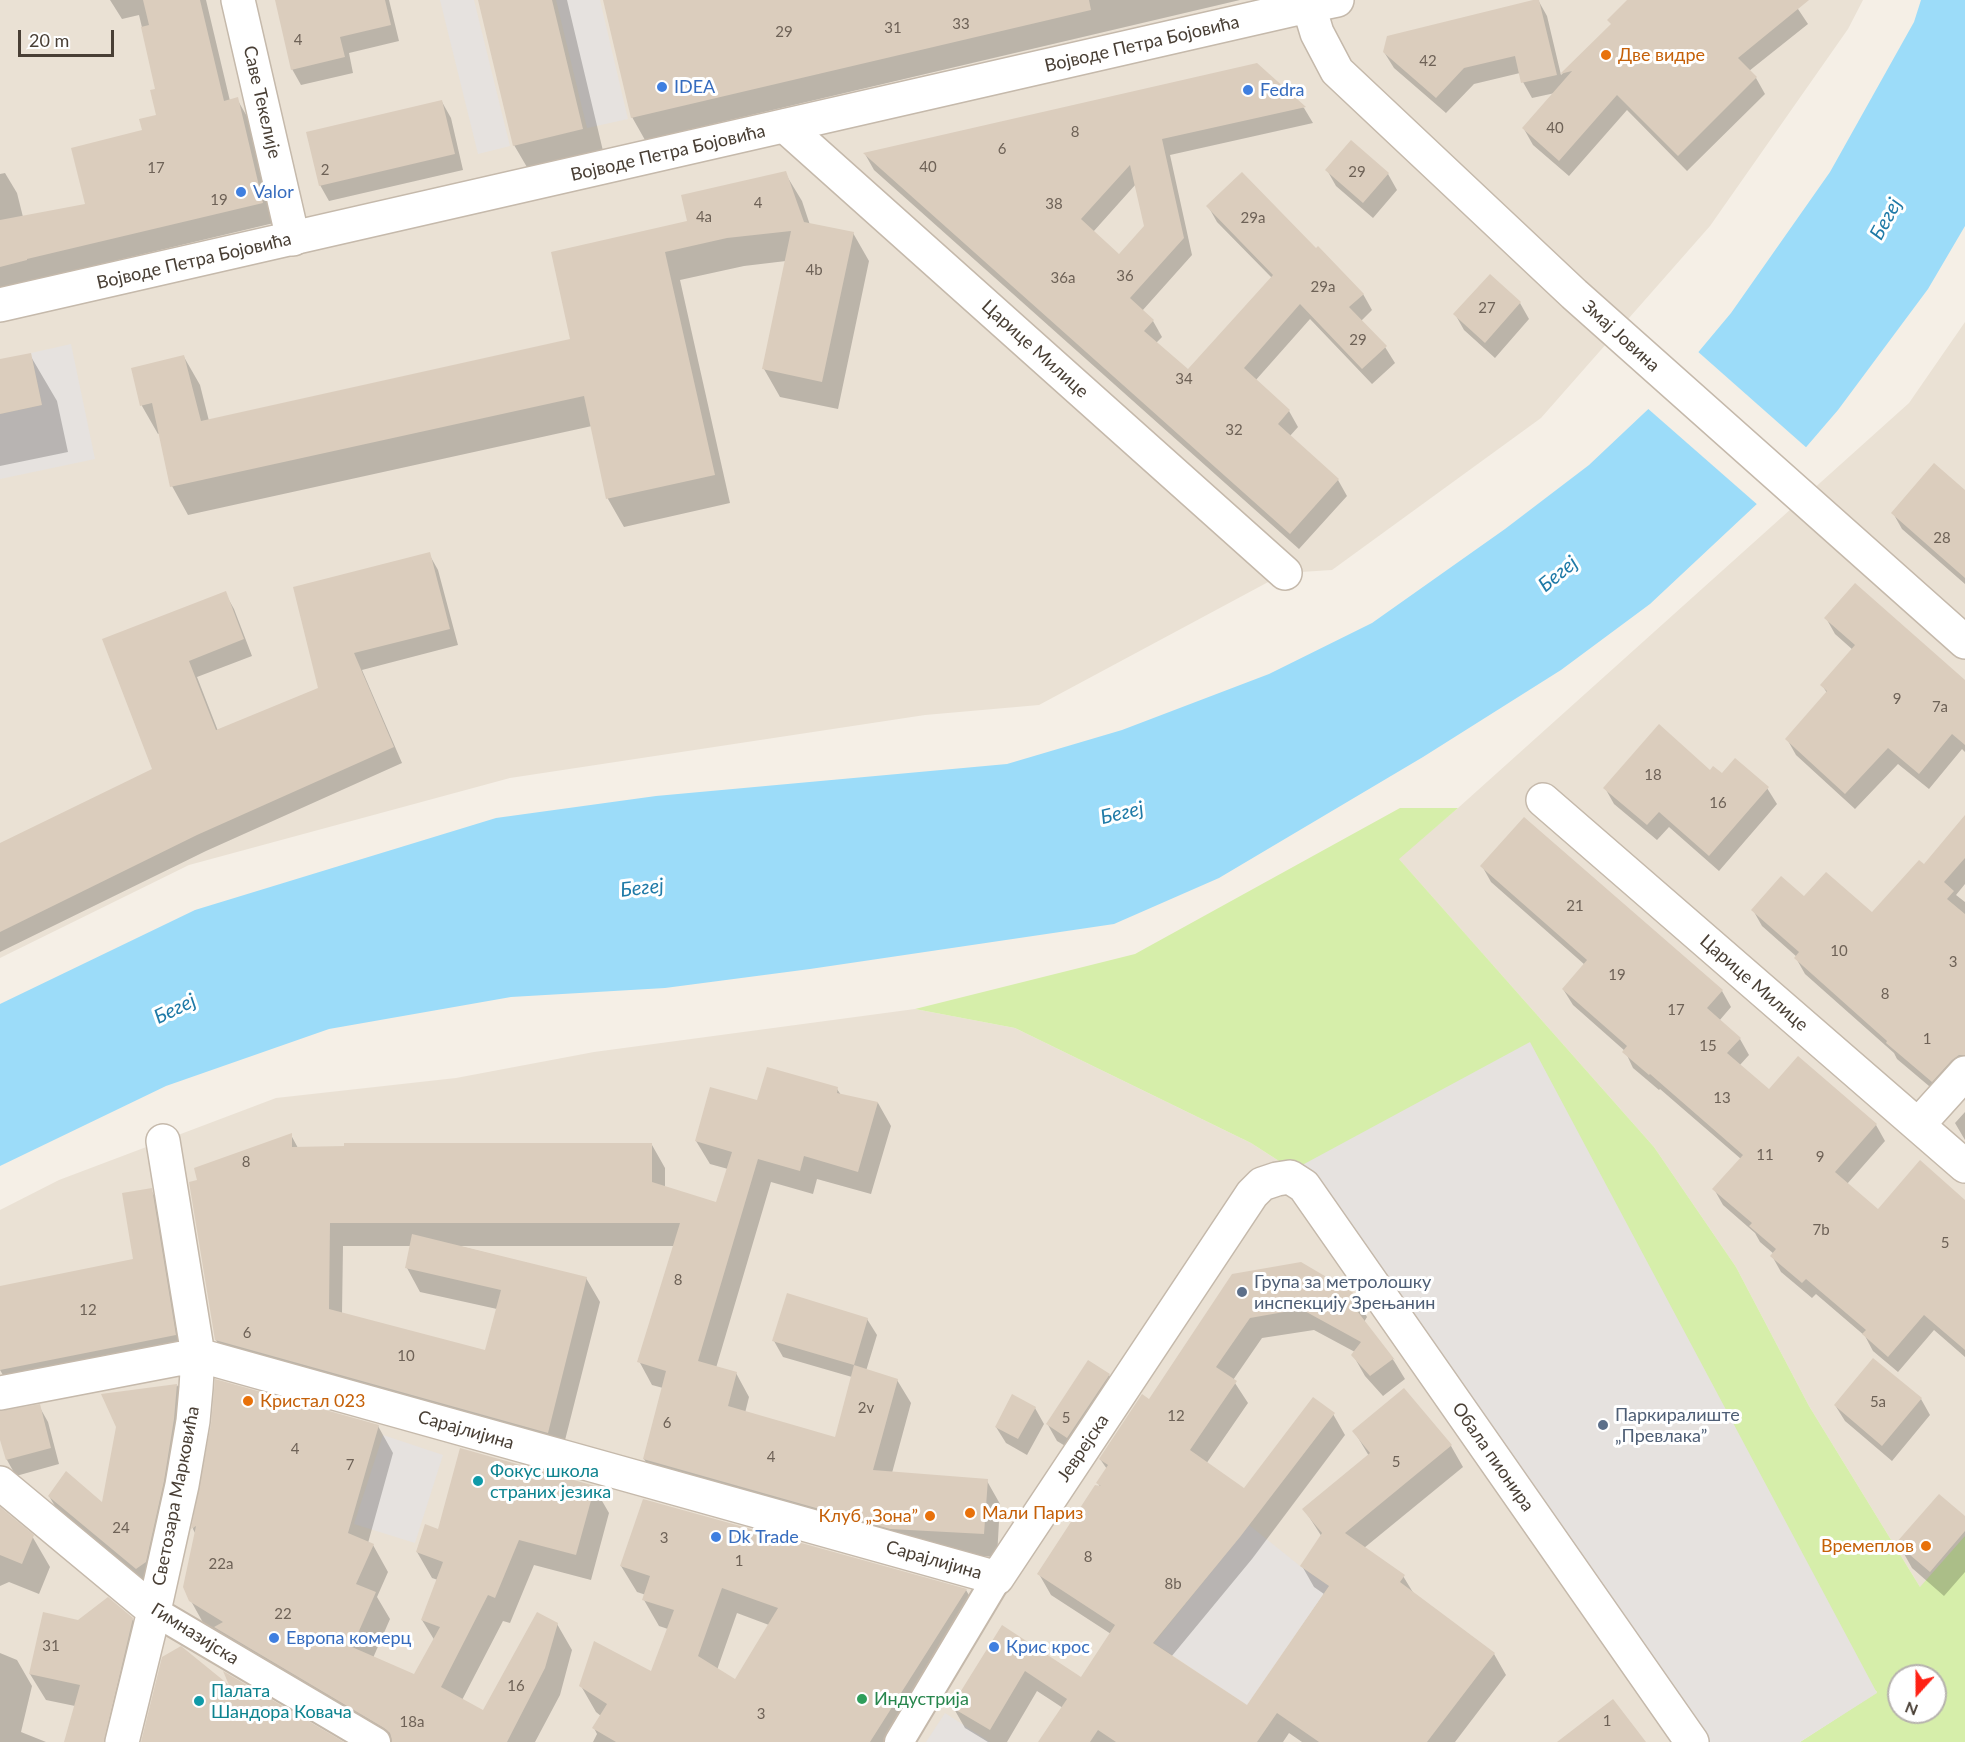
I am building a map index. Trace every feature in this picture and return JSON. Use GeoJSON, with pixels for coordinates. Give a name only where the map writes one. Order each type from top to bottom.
{"type":"FeatureCollection","features":[{"type":"Feature","properties":{"kind":"street","name":"Саве Текелије"},"geometry":{"type":"LineString","coordinates":[[238,0],[293,239]]}},
{"type":"Feature","properties":{"kind":"street","name":"Војводе Петра Бојовића"},"geometry":{"type":"LineString","coordinates":[[0,305],[1317,2]]}},
{"type":"Feature","properties":{"kind":"street","name":"Змај Јовина"},"geometry":{"type":"LineString","coordinates":[[1317,2],[1317,33],[1337,70],[1597,314],[1965,642]]}},
{"type":"Feature","properties":{"kind":"street","name":"Царице Милице"},"geometry":{"type":"LineString","coordinates":[[785,126],[1285,573]]}},
{"type":"Feature","properties":{"kind":"street","name":"Царице Милице"},"geometry":{"type":"LineString","coordinates":[[1543,800],[1965,1167]]}},
{"type":"Feature","properties":{"kind":"street"},"geometry":{"type":"LineString","coordinates":[[1918,1125],[1965,1073]]}},
{"type":"Feature","properties":{"kind":"street","name":"Светозара Марковића"},"geometry":{"type":"LineString","coordinates":[[122,1742],[182,1485],[193,1421],[198,1356],[163,1141]]}},
{"type":"Feature","properties":{"kind":"street","name":"Јеврејска"},"geometry":{"type":"LineString","coordinates":[[899,1742],[997,1578],[1252,1194],[1262,1184],[1290,1177]]}},
{"type":"Feature","properties":{"kind":"street","name":"Обала пионира"},"geometry":{"type":"LineString","coordinates":[[1290,1177],[1304,1186],[1692,1742]]}},
{"type":"Feature","properties":{"kind":"street","name":"Сарајлијина"},"geometry":{"type":"LineString","coordinates":[[0,1393],[198,1356],[997,1578]]}},
{"type":"Feature","properties":{"kind":"street","name":"Гимназијска"},"geometry":{"type":"LineString","coordinates":[[0,1483],[154,1611],[376,1742]]}},
{"type":"Feature","properties":{"kind":"shaded area"},"geometry":{"type":"Polygon","coordinates":[[[0,0],[1863,0],[1848,29],[1710,226],[1541,418],[1332,570],[1285,573],[1039,705],[925,715],[510,778],[189,865],[0,958],[0,0]]]}},
{"type":"Feature","properties":{"kind":"shaded area"},"geometry":{"type":"Polygon","coordinates":[[[440,0],[474,0],[510,146],[478,154],[440,0]]]}},
{"type":"Feature","properties":{"kind":"shaded area"},"geometry":{"type":"Polygon","coordinates":[[[556,0],[600,0],[628,119],[587,128],[556,0]]]}},
{"type":"Feature","properties":{"kind":"shaded area"},"geometry":{"type":"Polygon","coordinates":[[[1965,322],[1965,1666],[1920,1587],[1809,1406],[1736,1267],[1654,1147],[1398,858],[1458,808],[1909,403],[1965,322]]]}},
{"type":"Feature","properties":{"kind":"shaded area"},"geometry":{"type":"Polygon","coordinates":[[[71,344],[95,459],[0,479],[0,414],[42,405],[31,353],[71,344]]]}},
{"type":"Feature","properties":{"kind":"shaded area"},"geometry":{"type":"Polygon","coordinates":[[[915,1009],[1015,1028],[1251,1143],[1293,1170],[1692,1742],[0,1742],[0,1210],[59,1180],[276,1098],[456,1078],[594,1052],[915,1009]]]}},
{"type":"Feature","properties":{"kind":"shaded area","name":"Паркиралиште „Превлака”"},"geometry":{"type":"Polygon","coordinates":[[[1530,1042],[1877,1693],[1800,1742],[1692,1742],[1293,1170],[1530,1042]]]}},
{"type":"Feature","properties":{"kind":"shaded area"},"geometry":{"type":"Polygon","coordinates":[[[383,1435],[443,1455],[415,1543],[354,1524],[383,1435]]]}},
{"type":"Feature","properties":{"kind":"shaded area"},"geometry":{"type":"Polygon","coordinates":[[[1249,1525],[1329,1586],[1247,1705],[1154,1643],[1249,1525]]]}},
{"type":"Feature","properties":{"kind":"shaded area"},"geometry":{"type":"Polygon","coordinates":[[[945,1713],[990,1742],[926,1742],[945,1713]]]}},
{"type":"Feature","properties":{"kind":"green space"},"geometry":{"type":"Polygon","coordinates":[[[1400,808],[1458,808],[1399,859],[1654,1147],[1736,1267],[1809,1406],[1920,1587],[1965,1536],[1965,1742],[1800,1742],[1877,1692],[1293,1170],[1251,1143],[1015,1028],[915,1009],[1135,954],[1400,808]]]}},
{"type":"Feature","properties":{"kind":"water","name":"Бегеј"},"geometry":{"type":"Polygon","coordinates":[[[1921,0],[1965,0],[1965,226],[1928,289],[1838,410],[1759,502],[1650,604],[1561,670],[1423,757],[1219,878],[1114,924],[665,988],[511,997],[329,1029],[166,1086],[0,1166],[0,1004],[195,910],[496,818],[656,796],[1007,764],[1122,730],[1269,674],[1372,623],[1505,529],[1589,465],[1660,398],[1731,313],[1830,172],[1914,22],[1921,0]]]}},
{"type":"Feature","properties":{"kind":"pier"},"geometry":{"type":"Polygon","coordinates":[[[1696,350],[1808,449],[1759,506],[1646,407],[1696,350]]]}},
{"type":"Feature","properties":{"kind":"building"},"geometry":{"type":"Polygon","coordinates":[[[143,0],[200,0],[224,101],[238,97],[263,203],[0,267],[0,220],[85,204],[71,148],[142,130],[139,119],[156,115],[150,90],[155,89],[141,27],[149,25],[143,0]]]}},
{"type":"Feature","properties":{"kind":"building"},"geometry":{"type":"Polygon","coordinates":[[[275,0],[385,0],[391,25],[340,37],[345,57],[291,70],[275,0]]]}},
{"type":"Feature","properties":{"kind":"building"},"geometry":{"type":"Polygon","coordinates":[[[478,0],[552,0],[583,129],[513,146],[478,0]]]}},
{"type":"Feature","properties":{"kind":"building"},"geometry":{"type":"Polygon","coordinates":[[[603,0],[1089,0],[1091,10],[631,118],[603,0]]]}},
{"type":"Feature","properties":{"kind":"building"},"geometry":{"type":"Polygon","coordinates":[[[1539,0],[1557,75],[1521,83],[1515,56],[1464,68],[1436,98],[1383,52],[1387,36],[1539,0]]]}},
{"type":"Feature","properties":{"kind":"building"},"geometry":{"type":"Polygon","coordinates":[[[1627,0],[1809,0],[1738,58],[1757,77],[1678,156],[1617,95],[1559,161],[1522,128],[1572,71],[1560,74],[1611,24],[1607,20],[1627,0]]]}},
{"type":"Feature","properties":{"kind":"building"},"geometry":{"type":"Polygon","coordinates":[[[1257,63],[1306,107],[1162,139],[1184,238],[1130,298],[1154,320],[1144,331],[1188,369],[1273,275],[1206,206],[1242,172],[1364,294],[1349,307],[1387,346],[1362,369],[1300,304],[1244,368],[1290,410],[1278,424],[1339,479],[1290,534],[863,153],[1257,63]],[[1130,165],[1081,219],[1119,254],[1144,226],[1130,165]]]}},
{"type":"Feature","properties":{"kind":"building"},"geometry":{"type":"Polygon","coordinates":[[[442,100],[455,154],[319,186],[306,132],[442,100]]]}},
{"type":"Feature","properties":{"kind":"building"},"geometry":{"type":"Polygon","coordinates":[[[1351,140],[1389,173],[1363,203],[1325,170],[1351,140]]]}},
{"type":"Feature","properties":{"kind":"building"},"geometry":{"type":"Polygon","coordinates":[[[786,171],[804,222],[854,232],[822,382],[762,369],[791,231],[727,238],[665,252],[715,475],[606,499],[584,396],[170,487],[152,403],[140,406],[131,368],[184,355],[201,421],[570,339],[551,252],[687,221],[681,195],[786,171]]]}},
{"type":"Feature","properties":{"kind":"building"},"geometry":{"type":"Polygon","coordinates":[[[1490,274],[1521,302],[1485,343],[1453,314],[1490,274]]]}},
{"type":"Feature","properties":{"kind":"building"},"geometry":{"type":"Polygon","coordinates":[[[31,353],[42,405],[0,414],[0,359],[31,353]]]}},
{"type":"Feature","properties":{"kind":"building"},"geometry":{"type":"Polygon","coordinates":[[[1934,463],[1965,490],[1965,578],[1891,513],[1934,463]]]}},
{"type":"Feature","properties":{"kind":"building"},"geometry":{"type":"Polygon","coordinates":[[[430,552],[450,629],[354,653],[394,747],[197,835],[0,932],[0,843],[152,769],[102,639],[226,591],[244,639],[189,661],[216,730],[318,688],[293,587],[430,552]]]}},
{"type":"Feature","properties":{"kind":"building"},"geometry":{"type":"Polygon","coordinates":[[[1855,583],[1965,680],[1965,745],[1952,734],[1919,774],[1888,748],[1845,794],[1785,739],[1827,691],[1820,685],[1855,645],[1824,618],[1855,583]]]}},
{"type":"Feature","properties":{"kind":"building"},"geometry":{"type":"Polygon","coordinates":[[[1659,724],[1710,770],[1713,766],[1722,773],[1735,758],[1769,787],[1709,856],[1659,812],[1647,825],[1603,788],[1659,724]]]}},
{"type":"Feature","properties":{"kind":"building"},"geometry":{"type":"Polygon","coordinates":[[[1965,815],[1965,858],[1944,882],[1954,891],[1947,899],[1965,914],[1965,1055],[1959,1055],[1952,1060],[1932,1082],[1794,958],[1799,952],[1751,910],[1781,876],[1804,896],[1826,872],[1872,912],[1919,860],[1924,864],[1965,815]]]}},
{"type":"Feature","properties":{"kind":"building"},"geometry":{"type":"Polygon","coordinates":[[[1524,817],[1723,990],[1707,1008],[1741,1038],[1727,1053],[1769,1089],[1798,1056],[1877,1124],[1835,1172],[1878,1209],[1920,1160],[1965,1200],[1965,1350],[1924,1315],[1888,1357],[1862,1334],[1866,1330],[1806,1279],[1802,1283],[1770,1256],[1776,1249],[1749,1226],[1752,1223],[1712,1189],[1743,1155],[1622,1052],[1627,1046],[1562,989],[1587,960],[1480,866],[1524,817]]]}},
{"type":"Feature","properties":{"kind":"building"},"geometry":{"type":"Polygon","coordinates":[[[767,1067],[838,1087],[837,1093],[878,1102],[858,1172],[804,1156],[800,1171],[758,1159],[698,1361],[737,1372],[728,1406],[835,1437],[854,1365],[898,1379],[873,1470],[988,1479],[984,1534],[890,1529],[643,1459],[666,1371],[637,1362],[680,1223],[330,1223],[329,1309],[485,1350],[501,1290],[405,1268],[412,1234],[587,1277],[548,1433],[215,1340],[189,1182],[197,1180],[194,1168],[292,1133],[292,1147],[344,1146],[344,1143],[652,1143],[652,1182],[716,1202],[732,1152],[695,1141],[710,1087],[757,1100],[767,1067]]]}},
{"type":"Feature","properties":{"kind":"building"},"geometry":{"type":"Polygon","coordinates":[[[152,1188],[176,1335],[0,1370],[0,1286],[133,1259],[122,1193],[152,1188]]]}},
{"type":"Feature","properties":{"kind":"building"},"geometry":{"type":"Polygon","coordinates":[[[1301,1262],[1357,1295],[1351,1303],[1395,1360],[1393,1359],[1370,1376],[1351,1355],[1361,1342],[1301,1309],[1250,1318],[1216,1367],[1237,1381],[1190,1450],[1244,1488],[1313,1397],[1335,1413],[1240,1537],[1153,1643],[1247,1705],[1329,1586],[1300,1566],[1322,1533],[1302,1509],[1370,1453],[1352,1431],[1404,1388],[1452,1445],[1345,1533],[1405,1575],[1400,1582],[1495,1653],[1427,1742],[1319,1742],[1277,1713],[1257,1742],[1116,1742],[1098,1730],[1090,1742],[1038,1742],[1067,1699],[1025,1671],[990,1730],[951,1707],[1002,1625],[1081,1677],[1115,1625],[1037,1574],[1095,1485],[1101,1486],[1096,1483],[1108,1465],[1099,1459],[1142,1394],[1149,1399],[1232,1274],[1301,1262]]]}},
{"type":"Feature","properties":{"kind":"building"},"geometry":{"type":"Polygon","coordinates":[[[787,1293],[868,1318],[854,1365],[772,1341],[787,1293]]]}},
{"type":"Feature","properties":{"kind":"building"},"geometry":{"type":"Polygon","coordinates":[[[1873,1358],[1922,1398],[1882,1446],[1834,1405],[1873,1358]]]}},
{"type":"Feature","properties":{"kind":"building"},"geometry":{"type":"Polygon","coordinates":[[[1088,1360],[1110,1374],[1067,1438],[1046,1424],[1088,1360]]]}},
{"type":"Feature","properties":{"kind":"building"},"geometry":{"type":"Polygon","coordinates":[[[215,1379],[379,1425],[348,1533],[374,1544],[356,1584],[376,1592],[352,1647],[414,1674],[440,1627],[421,1620],[443,1562],[416,1552],[425,1524],[438,1529],[460,1448],[595,1486],[576,1555],[519,1540],[495,1598],[488,1595],[441,1687],[483,1710],[537,1612],[558,1623],[545,1668],[507,1742],[392,1742],[390,1733],[384,1728],[214,1627],[223,1622],[189,1601],[183,1587],[196,1526],[191,1529],[211,1424],[215,1379]]]}},
{"type":"Feature","properties":{"kind":"building"},"geometry":{"type":"Polygon","coordinates":[[[177,1384],[164,1481],[146,1562],[136,1569],[48,1496],[66,1471],[102,1502],[116,1427],[101,1394],[177,1384]]]}},
{"type":"Feature","properties":{"kind":"building"},"geometry":{"type":"Polygon","coordinates":[[[1012,1394],[1036,1407],[1018,1439],[995,1427],[1012,1394]]]}},
{"type":"Feature","properties":{"kind":"building"},"geometry":{"type":"Polygon","coordinates":[[[40,1404],[51,1448],[6,1460],[0,1440],[0,1411],[40,1404]]]}},
{"type":"Feature","properties":{"kind":"building"},"geometry":{"type":"Polygon","coordinates":[[[1939,1494],[1965,1516],[1965,1531],[1930,1572],[1896,1543],[1939,1494]]]}},
{"type":"Feature","properties":{"kind":"building"},"geometry":{"type":"Polygon","coordinates":[[[643,1499],[967,1589],[870,1742],[616,1742],[592,1728],[607,1704],[579,1686],[594,1641],[651,1671],[674,1610],[642,1600],[650,1576],[620,1566],[643,1499]],[[722,1588],[698,1656],[735,1679],[778,1608],[722,1588]]]}},
{"type":"Feature","properties":{"kind":"building"},"geometry":{"type":"Polygon","coordinates":[[[0,1507],[34,1535],[22,1564],[0,1555],[0,1507]]]}},
{"type":"Feature","properties":{"kind":"building"},"geometry":{"type":"Polygon","coordinates":[[[108,1597],[133,1618],[104,1742],[64,1742],[80,1685],[29,1674],[43,1612],[78,1620],[108,1597]]]}},
{"type":"Feature","properties":{"kind":"building","name":"Палата Шандора Ковача"},"geometry":{"type":"Polygon","coordinates":[[[181,1646],[229,1685],[223,1671],[344,1742],[141,1742],[162,1657],[181,1646]]]}},
{"type":"Feature","properties":{"kind":"building"},"geometry":{"type":"Polygon","coordinates":[[[1613,1699],[1646,1742],[1557,1742],[1613,1699]]]}},
{"type":"Feature","properties":{"kind":"place","name":"Две видре"},"geometry":{"type":"Point","coordinates":[1606,55]}},
{"type":"Feature","properties":{"kind":"place","name":"IDEA"},"geometry":{"type":"Point","coordinates":[662,87]}},
{"type":"Feature","properties":{"kind":"place","name":"Fedra"},"geometry":{"type":"Point","coordinates":[1248,90]}},
{"type":"Feature","properties":{"kind":"place","name":"Valor"},"geometry":{"type":"Point","coordinates":[241,192]}},
{"type":"Feature","properties":{"kind":"place","name":"Група за метролошку инспекцију Зрењанин"},"geometry":{"type":"Point","coordinates":[1242,1292]}},
{"type":"Feature","properties":{"kind":"place","name":"Кристал 023"},"geometry":{"type":"Point","coordinates":[248,1401]}},
{"type":"Feature","properties":{"kind":"place","name":"Паркиралиште „Превлака”"},"geometry":{"type":"Point","coordinates":[1603,1425]}},
{"type":"Feature","properties":{"kind":"place","name":"Фокус школа страних језика"},"geometry":{"type":"Point","coordinates":[478,1481]}},
{"type":"Feature","properties":{"kind":"place","name":"Мали Париз"},"geometry":{"type":"Point","coordinates":[970,1513]}},
{"type":"Feature","properties":{"kind":"place","name":"Клуб „Зона”"},"geometry":{"type":"Point","coordinates":[930,1516]}},
{"type":"Feature","properties":{"kind":"place","name":"Dk Trade"},"geometry":{"type":"Point","coordinates":[716,1537]}},
{"type":"Feature","properties":{"kind":"place","name":"Времеплов"},"geometry":{"type":"Point","coordinates":[1926,1546]}},
{"type":"Feature","properties":{"kind":"place","name":"Европа комерц"},"geometry":{"type":"Point","coordinates":[274,1638]}},
{"type":"Feature","properties":{"kind":"place","name":"Крис крос"},"geometry":{"type":"Point","coordinates":[994,1647]}},
{"type":"Feature","properties":{"kind":"place","name":"Индустрија"},"geometry":{"type":"Point","coordinates":[862,1699]}},
{"type":"Feature","properties":{"kind":"place","name":"Палата Шандора Ковача"},"geometry":{"type":"Point","coordinates":[199,1701]}}]}
